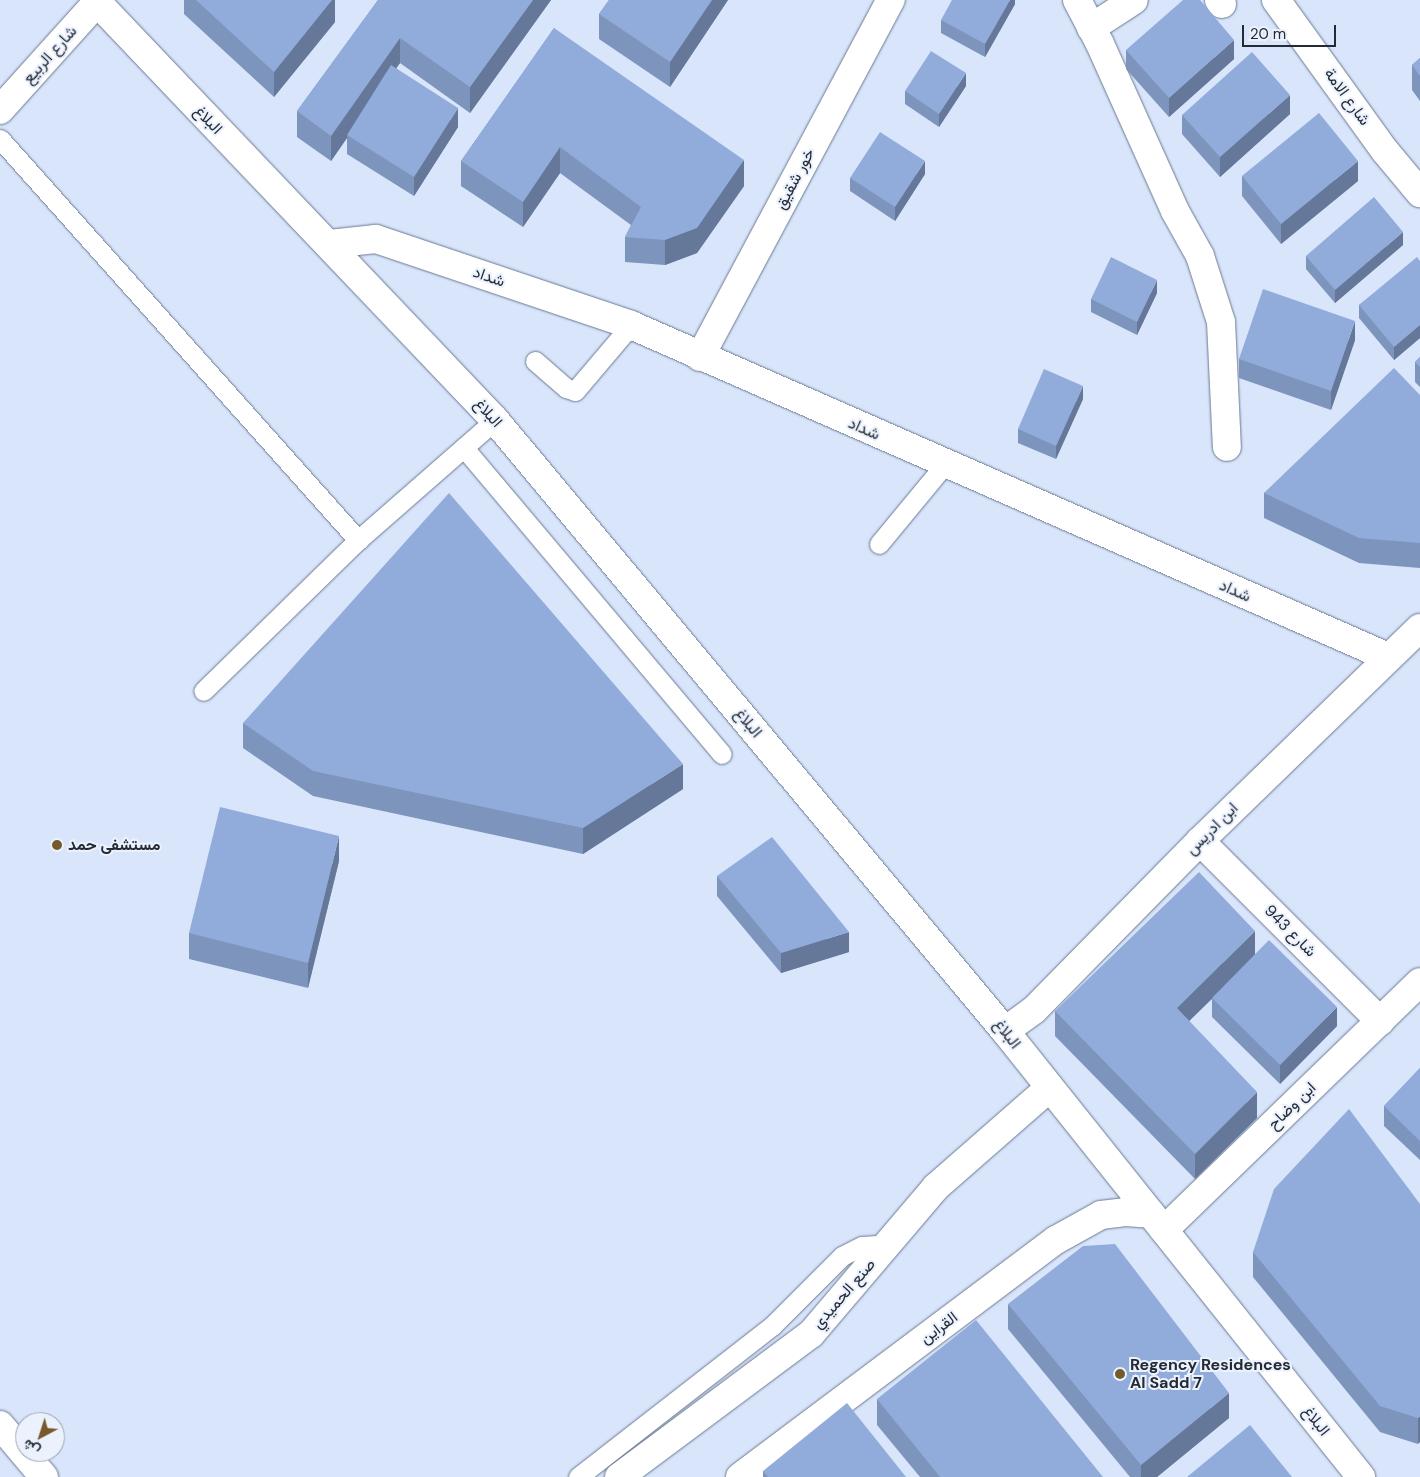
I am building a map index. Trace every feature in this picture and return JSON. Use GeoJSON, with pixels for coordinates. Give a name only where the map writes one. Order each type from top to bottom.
{"type":"FeatureCollection","features":[{"type":"Feature","properties":{"kind":"street","name":"خور شقيق"},"geometry":{"type":"LineString","coordinates":[[700,357],[891,0]]}},
{"type":"Feature","properties":{"kind":"street"},"geometry":{"type":"LineString","coordinates":[[1077,0],[1092,28],[1175,211],[1200,256],[1218,312],[1227,447]]}},
{"type":"Feature","properties":{"kind":"street"},"geometry":{"type":"LineString","coordinates":[[1092,28],[1134,0]]}},
{"type":"Feature","properties":{"kind":"street","name":"شارع الامة"},"geometry":{"type":"LineString","coordinates":[[1276,0],[1385,151],[1420,193]]}},
{"type":"Feature","properties":{"kind":"street","name":"شارع الربيع"},"geometry":{"type":"LineString","coordinates":[[0,110],[97,1]]}},
{"type":"Feature","properties":{"kind":"street","name":"البلاغ"},"geometry":{"type":"LineString","coordinates":[[97,1],[495,420],[1005,1031],[1361,1477]]}},
{"type":"Feature","properties":{"kind":"street","name":"شداد"},"geometry":{"type":"LineString","coordinates":[[329,244],[376,239],[632,325],[700,357],[1388,657]]}},
{"type":"Feature","properties":{"kind":"street","name":"ابن ادريس"},"geometry":{"type":"LineString","coordinates":[[1005,1031],[1034,1010],[1200,841],[1420,628]]}},
{"type":"Feature","properties":{"kind":"street","name":"شارع 943"},"geometry":{"type":"LineString","coordinates":[[1200,841],[1380,1020]]}},
{"type":"Feature","properties":{"kind":"street","name":"ابن وضاح"},"geometry":{"type":"LineString","coordinates":[[1158,1222],[1420,982]]}},
{"type":"Feature","properties":{"kind":"street","name":"صنع الحميدي"},"geometry":{"type":"LineString","coordinates":[[619,1477],[811,1334],[936,1188],[1049,1088]]}},
{"type":"Feature","properties":{"kind":"street","name":"القراين"},"geometry":{"type":"LineString","coordinates":[[740,1477],[1056,1240],[1101,1215],[1125,1212],[1158,1222]]}},
{"type":"Feature","properties":{"kind":"street"},"geometry":{"type":"LineString","coordinates":[[0,1426],[44,1477]]}},
{"type":"Feature","properties":{"kind":"lane"},"geometry":{"type":"LineString","coordinates":[[0,139],[358,540]]}},
{"type":"Feature","properties":{"kind":"lane"},"geometry":{"type":"LineString","coordinates":[[535,360],[566,388],[575,391],[632,325]]}},
{"type":"Feature","properties":{"kind":"lane"},"geometry":{"type":"LineString","coordinates":[[203,691],[358,540],[495,420]]}},
{"type":"Feature","properties":{"kind":"lane"},"geometry":{"type":"LineString","coordinates":[[464,448],[722,754]]}},
{"type":"Feature","properties":{"kind":"lane"},"geometry":{"type":"LineString","coordinates":[[879,544],[945,464]]}},
{"type":"Feature","properties":{"kind":"lane"},"geometry":{"type":"LineString","coordinates":[[578,1477],[772,1326],[842,1256],[862,1246],[888,1244]]}},
{"type":"Feature","properties":{"kind":"building"},"geometry":{"type":"Polygon","coordinates":[[[196,0],[332,0],[274,72],[196,0]]]}},
{"type":"Feature","properties":{"kind":"building"},"geometry":{"type":"Polygon","coordinates":[[[378,0],[533,0],[470,87],[400,38],[331,136],[297,111],[378,0]]]}},
{"type":"Feature","properties":{"kind":"building"},"geometry":{"type":"Polygon","coordinates":[[[609,0],[712,0],[670,62],[599,14],[609,0]]]}},
{"type":"Feature","properties":{"kind":"building"},"geometry":{"type":"Polygon","coordinates":[[[952,0],[1010,0],[985,44],[941,20],[952,0]]]}},
{"type":"Feature","properties":{"kind":"building"},"geometry":{"type":"Polygon","coordinates":[[[1183,0],[1200,0],[1234,40],[1169,98],[1126,50],[1183,0]]]}},
{"type":"Feature","properties":{"kind":"building"},"geometry":{"type":"Polygon","coordinates":[[[554,28],[744,160],[697,228],[665,240],[625,237],[641,207],[560,147],[523,202],[461,161],[554,28]]]}},
{"type":"Feature","properties":{"kind":"building"},"geometry":{"type":"Polygon","coordinates":[[[931,51],[966,73],[939,114],[905,91],[931,51]]]}},
{"type":"Feature","properties":{"kind":"building"},"geometry":{"type":"Polygon","coordinates":[[[1252,52],[1290,95],[1220,157],[1182,115],[1252,52]]]}},
{"type":"Feature","properties":{"kind":"building"},"geometry":{"type":"Polygon","coordinates":[[[1420,58],[1420,76],[1412,65],[1420,58]]]}},
{"type":"Feature","properties":{"kind":"building"},"geometry":{"type":"Polygon","coordinates":[[[391,65],[458,108],[414,177],[347,135],[391,65]]]}},
{"type":"Feature","properties":{"kind":"building"},"geometry":{"type":"Polygon","coordinates":[[[1319,113],[1358,161],[1281,224],[1242,176],[1319,113]]]}},
{"type":"Feature","properties":{"kind":"building"},"geometry":{"type":"Polygon","coordinates":[[[880,132],[925,161],[895,207],[850,178],[880,132]]]}},
{"type":"Feature","properties":{"kind":"building"},"geometry":{"type":"Polygon","coordinates":[[[1374,197],[1403,232],[1335,290],[1306,256],[1374,197]]]}},
{"type":"Feature","properties":{"kind":"building"},"geometry":{"type":"Polygon","coordinates":[[[1111,257],[1157,280],[1137,322],[1091,299],[1111,257]]]}},
{"type":"Feature","properties":{"kind":"building"},"geometry":{"type":"Polygon","coordinates":[[[1417,257],[1420,261],[1420,325],[1394,347],[1359,305],[1417,257]]]}},
{"type":"Feature","properties":{"kind":"building"},"geometry":{"type":"Polygon","coordinates":[[[1263,289],[1355,321],[1331,391],[1239,359],[1263,289]]]}},
{"type":"Feature","properties":{"kind":"building"},"geometry":{"type":"Polygon","coordinates":[[[1420,357],[1420,367],[1415,362],[1420,357]]]}},
{"type":"Feature","properties":{"kind":"building"},"geometry":{"type":"Polygon","coordinates":[[[1394,368],[1420,395],[1420,543],[1359,538],[1264,493],[1394,368]]]}},
{"type":"Feature","properties":{"kind":"building"},"geometry":{"type":"Polygon","coordinates":[[[1044,369],[1083,386],[1056,446],[1018,429],[1044,369]]]}},
{"type":"Feature","properties":{"kind":"building"},"geometry":{"type":"Polygon","coordinates":[[[449,493],[683,764],[583,828],[313,771],[243,723],[449,493]]]}},
{"type":"Feature","properties":{"kind":"building"},"geometry":{"type":"Polygon","coordinates":[[[220,807],[339,836],[308,963],[189,933],[220,807]]]}},
{"type":"Feature","properties":{"kind":"building"},"geometry":{"type":"Polygon","coordinates":[[[772,837],[849,932],[781,953],[717,876],[772,837]]]}},
{"type":"Feature","properties":{"kind":"building"},"geometry":{"type":"Polygon","coordinates":[[[1199,872],[1255,931],[1177,1008],[1257,1092],[1195,1154],[1055,1011],[1199,872]]]}},
{"type":"Feature","properties":{"kind":"building"},"geometry":{"type":"Polygon","coordinates":[[[1269,940],[1337,1007],[1280,1065],[1212,998],[1269,940]]]}},
{"type":"Feature","properties":{"kind":"building"},"geometry":{"type":"Polygon","coordinates":[[[1420,1068],[1420,1141],[1384,1106],[1420,1068]]]}},
{"type":"Feature","properties":{"kind":"building"},"geometry":{"type":"Polygon","coordinates":[[[1349,1109],[1420,1204],[1420,1416],[1418,1418],[1380,1406],[1253,1252],[1274,1189],[1349,1109]]]}},
{"type":"Feature","properties":{"kind":"building","name":"Regency Residences Al Sadd 7"},"geometry":{"type":"Polygon","coordinates":[[[1115,1244],[1229,1393],[1141,1465],[1008,1304],[1083,1246],[1115,1244]]]}},
{"type":"Feature","properties":{"kind":"building"},"geometry":{"type":"Polygon","coordinates":[[[976,1320],[1103,1477],[940,1477],[877,1399],[976,1320]]]}},
{"type":"Feature","properties":{"kind":"building"},"geometry":{"type":"Polygon","coordinates":[[[847,1403],[906,1477],[768,1477],[763,1471],[847,1403]]]}},
{"type":"Feature","properties":{"kind":"building"},"geometry":{"type":"Polygon","coordinates":[[[1250,1425],[1292,1477],[1187,1477],[1250,1425]]]}},
{"type":"Feature","properties":{"kind":"place","name":"مستشفى حمد"},"geometry":{"type":"Point","coordinates":[57,845]}},
{"type":"Feature","properties":{"kind":"place","name":"Regency Residences Al Sadd 7"},"geometry":{"type":"Point","coordinates":[1120,1374]}}]}
